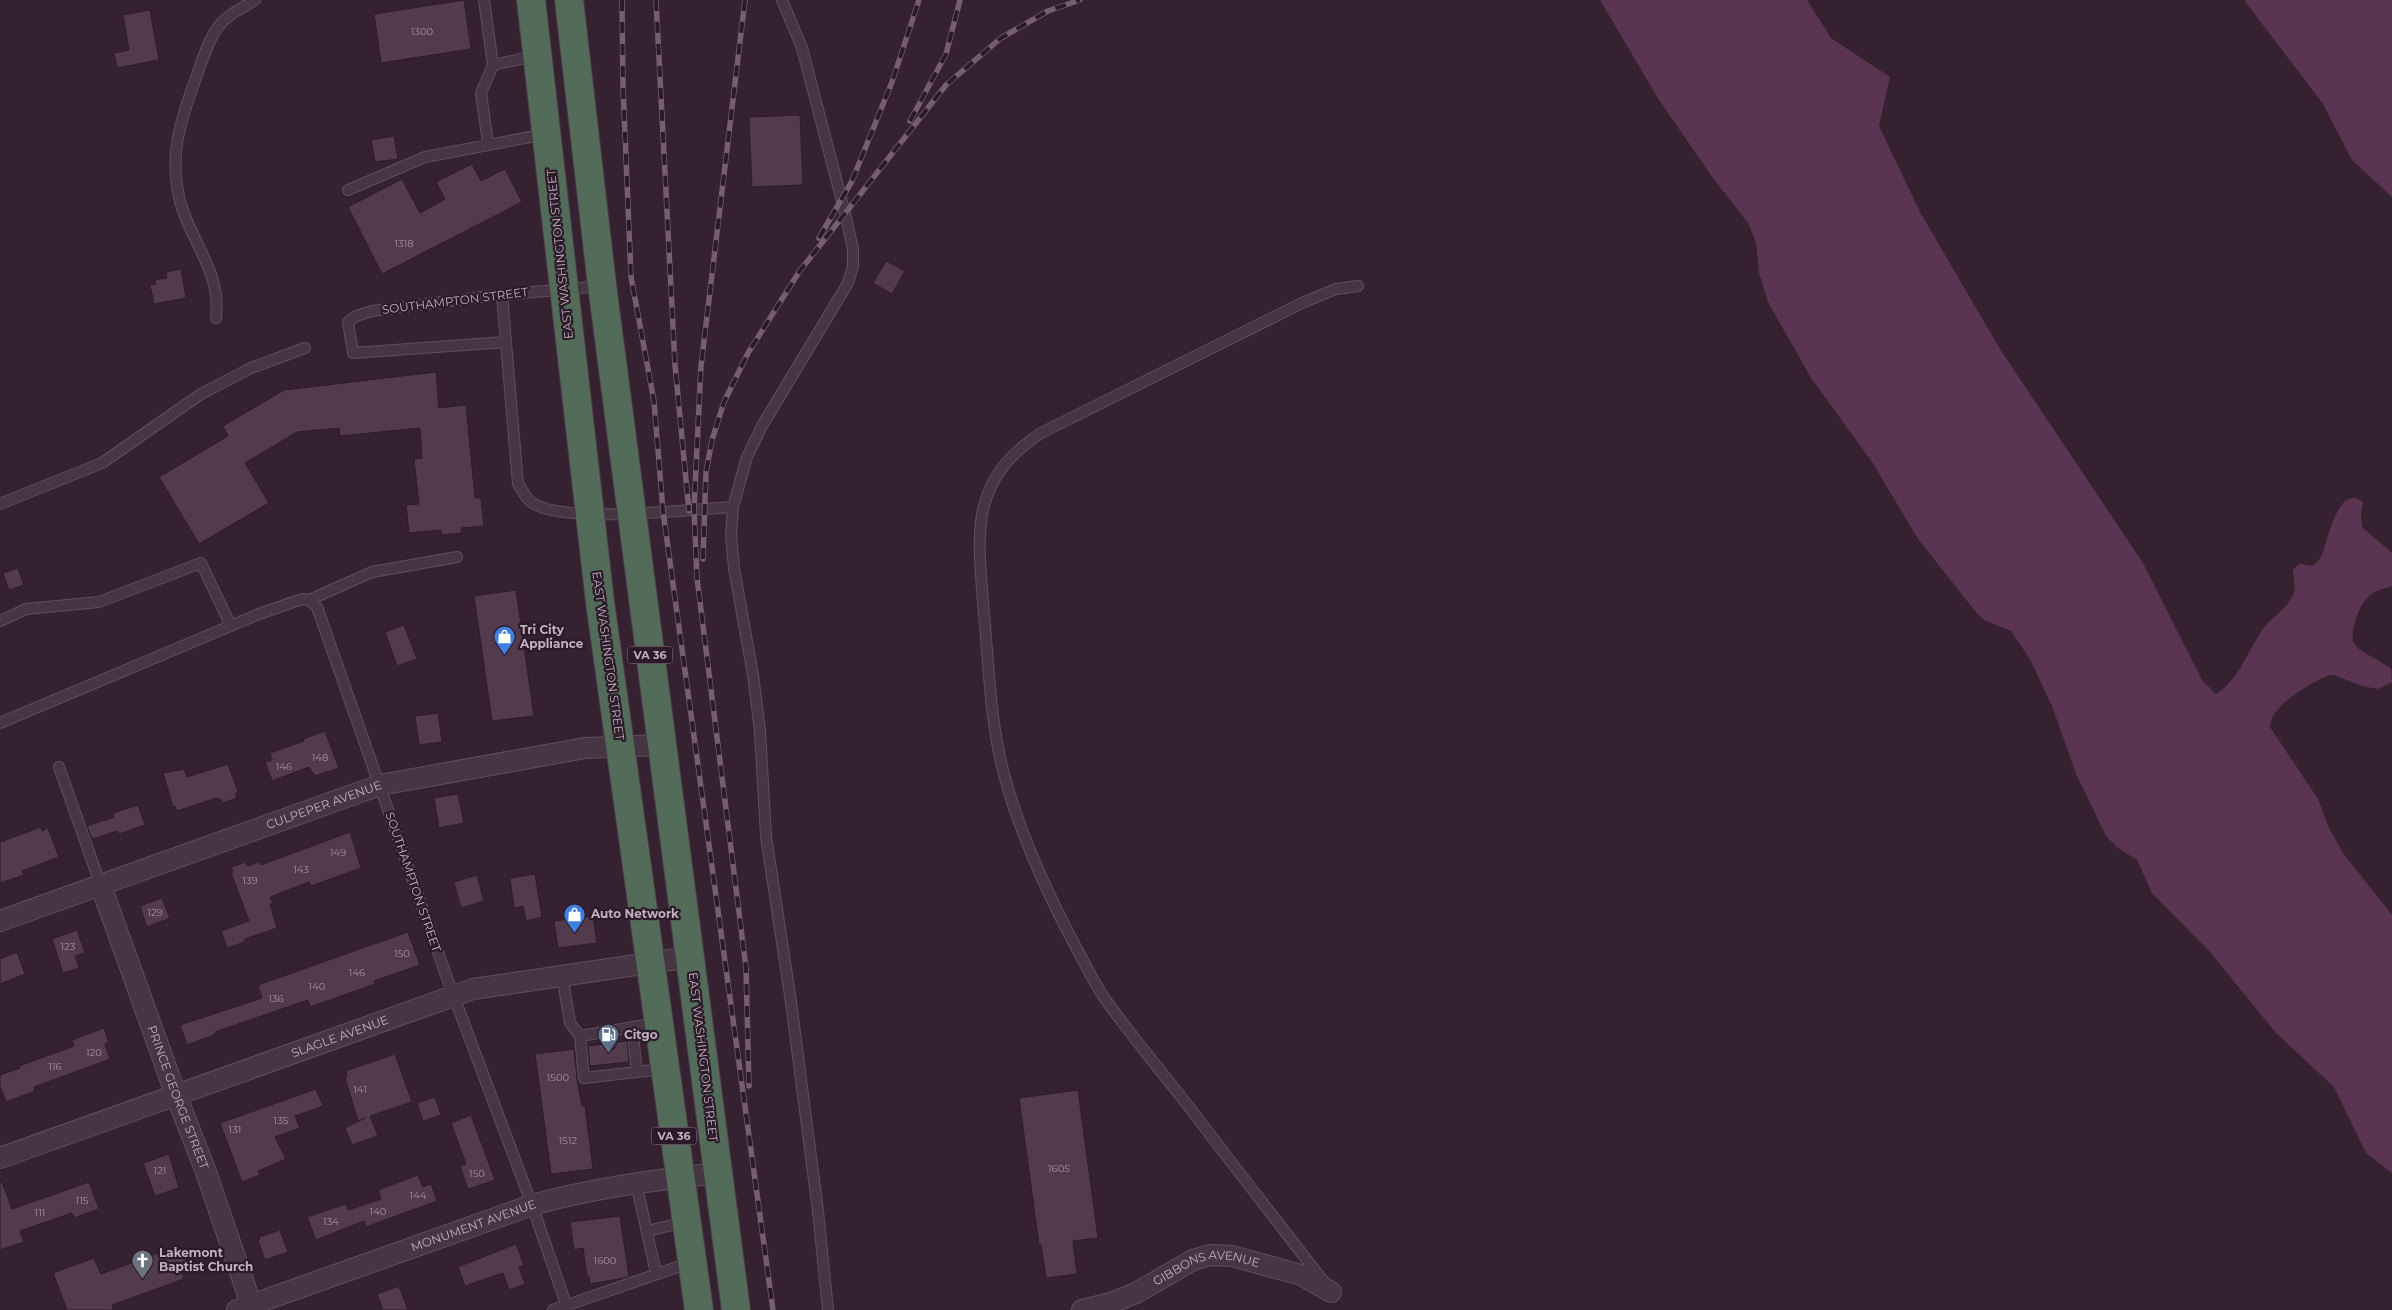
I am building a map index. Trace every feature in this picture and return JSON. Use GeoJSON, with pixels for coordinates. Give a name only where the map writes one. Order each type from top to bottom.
{"type":"FeatureCollection","features":[{"type":"Feature","properties":{"kind":"highway","name":"EAST WASHINGTON STREET"},"geometry":{"type":"LineString","coordinates":[[531,0],[590,515],[698,1310]]}},
{"type":"Feature","properties":{"kind":"highway","name":"EAST WASHINGTON STREET"},"geometry":{"type":"LineString","coordinates":[[569,0],[602,286],[736,1310]]}},
{"type":"Feature","properties":{"kind":"street","name":"CULPEPER AVENUE"},"geometry":{"type":"LineString","coordinates":[[0,921],[380,785],[586,748],[661,745]]}},
{"type":"Feature","properties":{"kind":"street","name":"PRINCE GEORGE STREET"},"geometry":{"type":"LineString","coordinates":[[101,886],[176,1095],[206,1172],[247,1308]]}},
{"type":"Feature","properties":{"kind":"street","name":"SLAGLE AVENUE"},"geometry":{"type":"LineString","coordinates":[[0,1158],[454,995],[493,985],[690,957]]}},
{"type":"Feature","properties":{"kind":"street","name":"MONUMENT AVENUE"},"geometry":{"type":"LineString","coordinates":[[247,1308],[532,1205],[572,1194],[636,1183],[718,1173]]}},
{"type":"Feature","properties":{"kind":"street","name":"GIBBONS AVENUE"},"geometry":{"type":"LineString","coordinates":[[1082,1310],[1111,1304],[1136,1293],[1193,1260],[1210,1255],[1232,1256],[1302,1275],[1331,1292]]}},
{"type":"Feature","properties":{"kind":"lane"},"geometry":{"type":"LineString","coordinates":[[216,318],[216,286],[212,272],[192,235],[182,206],[174,154],[178,131],[209,42],[219,26],[231,15],[255,0]]}},
{"type":"Feature","properties":{"kind":"lane"},"geometry":{"type":"LineString","coordinates":[[484,0],[493,65],[481,93],[488,144]]}},
{"type":"Feature","properties":{"kind":"lane"},"geometry":{"type":"LineString","coordinates":[[782,0],[802,48],[833,162],[853,249],[853,266],[848,283],[762,426],[747,457],[733,507],[731,536],[734,568],[753,675],[760,731],[766,836],[791,1002],[818,1212],[828,1310]]}},
{"type":"Feature","properties":{"kind":"lane"},"geometry":{"type":"LineString","coordinates":[[493,65],[537,55]]}},
{"type":"Feature","properties":{"kind":"lane"},"geometry":{"type":"LineString","coordinates":[[348,190],[425,157],[547,134]]}},
{"type":"Feature","properties":{"kind":"lane","name":"SOUTHAMPTON STREET"},"geometry":{"type":"LineString","coordinates":[[506,342],[353,353],[348,322],[356,316],[372,311],[502,295],[602,286]]}},
{"type":"Feature","properties":{"kind":"lane"},"geometry":{"type":"LineString","coordinates":[[1331,1292],[1102,994],[1066,930],[1018,818],[1003,773],[991,698],[979,552],[980,524],[991,483],[1004,463],[1021,446],[1041,432],[1302,303],[1336,289],[1358,286]]}},
{"type":"Feature","properties":{"kind":"lane"},"geometry":{"type":"LineString","coordinates":[[502,295],[518,484],[530,502],[550,510],[590,515],[733,507]]}},
{"type":"Feature","properties":{"kind":"lane"},"geometry":{"type":"LineString","coordinates":[[0,504],[102,463],[201,394],[251,368],[305,348]]}},
{"type":"Feature","properties":{"kind":"lane"},"geometry":{"type":"LineString","coordinates":[[0,723],[231,626],[302,599],[309,600],[372,572],[457,557]]}},
{"type":"Feature","properties":{"kind":"lane"},"geometry":{"type":"LineString","coordinates":[[0,620],[26,609],[99,602],[201,563],[231,626]]}},
{"type":"Feature","properties":{"kind":"lane","name":"SOUTHAMPTON STREET"},"geometry":{"type":"LineString","coordinates":[[309,600],[317,607],[454,995],[532,1205],[567,1308]]}},
{"type":"Feature","properties":{"kind":"lane"},"geometry":{"type":"LineString","coordinates":[[59,767],[101,886]]}},
{"type":"Feature","properties":{"kind":"lane"},"geometry":{"type":"LineString","coordinates":[[562,975],[570,1023],[580,1036],[584,1078],[614,1069],[638,1072],[664,1069]]}},
{"type":"Feature","properties":{"kind":"lane"},"geometry":{"type":"LineString","coordinates":[[580,1036],[658,1023]]}},
{"type":"Feature","properties":{"kind":"lane"},"geometry":{"type":"LineString","coordinates":[[632,1027],[638,1072]]}},
{"type":"Feature","properties":{"kind":"lane"},"geometry":{"type":"LineString","coordinates":[[608,1031],[610,1043]]}},
{"type":"Feature","properties":{"kind":"lane"},"geometry":{"type":"LineString","coordinates":[[636,1183],[656,1273]]}},
{"type":"Feature","properties":{"kind":"lane"},"geometry":{"type":"LineString","coordinates":[[647,1230],[686,1222]]}},
{"type":"Feature","properties":{"kind":"lane"},"geometry":{"type":"LineString","coordinates":[[554,1310],[567,1308],[656,1273],[692,1262]]}},
{"type":"Feature","properties":{"kind":"shaded area"},"geometry":{"type":"Polygon","coordinates":[[[1600,0],[1807,0],[1831,38],[1890,77],[1879,126],[1920,212],[2000,349],[2143,563],[2202,680],[2216,694],[2232,680],[2260,633],[2291,598],[2295,588],[2293,570],[2299,564],[2313,566],[2321,557],[2340,507],[2346,500],[2354,498],[2363,502],[2362,527],[2392,553],[2392,586],[2374,593],[2365,600],[2356,617],[2353,642],[2360,650],[2391,668],[2392,682],[2378,689],[2362,686],[2334,675],[2329,675],[2302,689],[2284,703],[2277,710],[2270,727],[2318,799],[2329,828],[2343,853],[2392,915],[2392,1173],[2366,1153],[2334,1087],[2276,1033],[2210,952],[2152,893],[2137,860],[2118,848],[2106,836],[2076,774],[2052,706],[2030,659],[2011,631],[1984,620],[1976,612],[1918,539],[1872,462],[1811,378],[1768,302],[1759,273],[1756,242],[1748,223],[1713,178],[1659,100],[1600,0]]]}},
{"type":"Feature","properties":{"kind":"shaded area"},"geometry":{"type":"Polygon","coordinates":[[[2244,0],[2392,0],[2392,197],[2352,160],[2323,104],[2244,0]]]}},
{"type":"Feature","properties":{"kind":"building"},"geometry":{"type":"Polygon","coordinates":[[[464,0],[471,49],[381,63],[374,14],[464,0]]]}},
{"type":"Feature","properties":{"kind":"building"},"geometry":{"type":"Polygon","coordinates":[[[150,10],[159,60],[117,68],[114,53],[129,50],[123,15],[150,10]]]}},
{"type":"Feature","properties":{"kind":"building"},"geometry":{"type":"Polygon","coordinates":[[[800,115],[803,185],[752,187],[749,117],[800,115]]]}},
{"type":"Feature","properties":{"kind":"building"},"geometry":{"type":"Polygon","coordinates":[[[394,136],[398,159],[375,162],[371,140],[394,136]]]}},
{"type":"Feature","properties":{"kind":"building"},"geometry":{"type":"Polygon","coordinates":[[[472,164],[481,181],[505,169],[522,202],[382,274],[348,207],[402,179],[420,213],[445,199],[436,182],[472,164]]]}},
{"type":"Feature","properties":{"kind":"building"},"geometry":{"type":"Polygon","coordinates":[[[886,261],[905,271],[892,294],[873,283],[886,261]]]}},
{"type":"Feature","properties":{"kind":"building"},"geometry":{"type":"Polygon","coordinates":[[[181,269],[186,298],[154,304],[150,285],[156,284],[155,280],[167,278],[166,272],[181,269]]]}},
{"type":"Feature","properties":{"kind":"building"},"geometry":{"type":"Polygon","coordinates":[[[436,372],[439,408],[466,405],[475,498],[481,498],[484,526],[461,528],[462,533],[441,535],[441,530],[409,533],[406,505],[419,504],[414,459],[422,458],[420,428],[340,436],[339,428],[297,432],[245,463],[269,503],[199,544],[159,477],[228,436],[223,426],[284,390],[436,372]]]}},
{"type":"Feature","properties":{"kind":"building"},"geometry":{"type":"Polygon","coordinates":[[[18,568],[24,585],[9,590],[3,573],[18,568]]]}},
{"type":"Feature","properties":{"kind":"building","name":"Tri City Appliance"},"geometry":{"type":"Polygon","coordinates":[[[516,590],[534,716],[492,721],[474,596],[516,590]]]}},
{"type":"Feature","properties":{"kind":"building"},"geometry":{"type":"Polygon","coordinates":[[[404,625],[417,659],[397,666],[385,632],[404,625]]]}},
{"type":"Feature","properties":{"kind":"building"},"geometry":{"type":"Polygon","coordinates":[[[438,713],[442,742],[419,745],[415,716],[438,713]]]}},
{"type":"Feature","properties":{"kind":"building"},"geometry":{"type":"Polygon","coordinates":[[[325,731],[339,768],[315,776],[309,767],[272,781],[265,762],[272,760],[270,753],[325,731]]]}},
{"type":"Feature","properties":{"kind":"building"},"geometry":{"type":"Polygon","coordinates":[[[228,764],[238,792],[235,794],[237,798],[223,803],[221,799],[218,800],[217,798],[177,811],[175,806],[173,807],[163,773],[184,769],[187,777],[228,764]]]}},
{"type":"Feature","properties":{"kind":"building"},"geometry":{"type":"Polygon","coordinates":[[[458,794],[464,823],[439,828],[434,798],[458,794]]]}},
{"type":"Feature","properties":{"kind":"building"},"geometry":{"type":"Polygon","coordinates":[[[138,805],[145,825],[119,834],[117,831],[92,839],[87,826],[114,817],[113,813],[138,805]]]}},
{"type":"Feature","properties":{"kind":"building"},"geometry":{"type":"Polygon","coordinates":[[[41,827],[42,831],[48,828],[59,857],[22,871],[24,875],[0,883],[0,842],[41,827]]]}},
{"type":"Feature","properties":{"kind":"building"},"geometry":{"type":"Polygon","coordinates":[[[350,832],[361,868],[311,886],[309,882],[270,897],[273,903],[270,904],[277,928],[245,939],[245,942],[227,948],[221,931],[249,921],[231,873],[233,872],[231,867],[246,862],[248,866],[259,862],[261,865],[350,832]]]}},
{"type":"Feature","properties":{"kind":"building"},"geometry":{"type":"Polygon","coordinates":[[[535,874],[542,917],[526,921],[523,906],[514,908],[510,878],[535,874]]]}},
{"type":"Feature","properties":{"kind":"building"},"geometry":{"type":"Polygon","coordinates":[[[477,875],[484,901],[461,908],[454,882],[477,875]]]}},
{"type":"Feature","properties":{"kind":"building"},"geometry":{"type":"Polygon","coordinates":[[[162,898],[170,918],[147,927],[140,906],[162,898]]]}},
{"type":"Feature","properties":{"kind":"building","name":"Auto Network"},"geometry":{"type":"Polygon","coordinates":[[[593,916],[597,943],[558,948],[554,921],[593,916]]]}},
{"type":"Feature","properties":{"kind":"building"},"geometry":{"type":"Polygon","coordinates":[[[77,930],[85,953],[75,956],[79,968],[63,973],[52,939],[77,930]]]}},
{"type":"Feature","properties":{"kind":"building"},"geometry":{"type":"Polygon","coordinates":[[[408,932],[420,965],[374,981],[375,984],[310,1007],[308,1000],[215,1032],[216,1034],[187,1045],[180,1025],[262,998],[258,985],[408,932]]]}},
{"type":"Feature","properties":{"kind":"building"},"geometry":{"type":"Polygon","coordinates":[[[17,952],[25,974],[0,984],[0,959],[17,952]]]}},
{"type":"Feature","properties":{"kind":"building"},"geometry":{"type":"Polygon","coordinates":[[[104,1028],[109,1042],[105,1044],[110,1059],[34,1087],[35,1091],[6,1102],[0,1086],[0,1075],[74,1046],[72,1040],[104,1028]]]}},
{"type":"Feature","properties":{"kind":"building","name":"Citgo"},"geometry":{"type":"Polygon","coordinates":[[[627,1041],[629,1062],[590,1066],[588,1046],[603,1044],[605,1048],[611,1050],[615,1048],[617,1042],[627,1041]]]}},
{"type":"Feature","properties":{"kind":"building"},"geometry":{"type":"Polygon","coordinates":[[[574,1049],[582,1106],[585,1106],[593,1169],[551,1174],[535,1054],[574,1049]]]}},
{"type":"Feature","properties":{"kind":"building"},"geometry":{"type":"Polygon","coordinates":[[[395,1054],[412,1102],[370,1116],[378,1136],[352,1145],[345,1128],[365,1118],[358,1121],[345,1078],[347,1077],[346,1071],[395,1054]]]}},
{"type":"Feature","properties":{"kind":"building"},"geometry":{"type":"Polygon","coordinates":[[[316,1089],[323,1106],[295,1116],[300,1128],[275,1137],[286,1159],[258,1171],[260,1175],[242,1182],[220,1123],[316,1089]]]}},
{"type":"Feature","properties":{"kind":"building"},"geometry":{"type":"Polygon","coordinates":[[[1078,1090],[1098,1238],[1073,1241],[1077,1274],[1046,1278],[1041,1245],[1039,1245],[1019,1098],[1078,1090]]]}},
{"type":"Feature","properties":{"kind":"building"},"geometry":{"type":"Polygon","coordinates":[[[435,1097],[441,1115],[423,1121],[417,1103],[435,1097]]]}},
{"type":"Feature","properties":{"kind":"building"},"geometry":{"type":"Polygon","coordinates":[[[471,1115],[495,1180],[468,1189],[460,1166],[466,1164],[451,1123],[471,1115]]]}},
{"type":"Feature","properties":{"kind":"building"},"geometry":{"type":"Polygon","coordinates":[[[169,1154],[179,1188],[155,1196],[143,1163],[169,1154]]]}},
{"type":"Feature","properties":{"kind":"building"},"geometry":{"type":"Polygon","coordinates":[[[418,1175],[423,1187],[431,1184],[437,1201],[366,1227],[364,1221],[316,1240],[307,1217],[346,1204],[348,1210],[381,1199],[378,1190],[418,1175]]]}},
{"type":"Feature","properties":{"kind":"building"},"geometry":{"type":"Polygon","coordinates":[[[0,1182],[2,1182],[12,1209],[89,1182],[99,1209],[74,1218],[72,1213],[20,1231],[24,1242],[0,1250],[0,1182]]]}},
{"type":"Feature","properties":{"kind":"building"},"geometry":{"type":"Polygon","coordinates":[[[620,1216],[629,1277],[590,1284],[589,1276],[587,1277],[583,1248],[574,1250],[570,1222],[620,1216]]]}},
{"type":"Feature","properties":{"kind":"building"},"geometry":{"type":"Polygon","coordinates":[[[280,1230],[288,1252],[265,1260],[258,1240],[260,1239],[259,1237],[280,1230]]]}},
{"type":"Feature","properties":{"kind":"building"},"geometry":{"type":"Polygon","coordinates":[[[516,1244],[524,1265],[519,1267],[525,1284],[509,1290],[503,1273],[465,1286],[458,1267],[516,1244]]]}},
{"type":"Feature","properties":{"kind":"building","name":"Lakemont Baptist Church"},"geometry":{"type":"Polygon","coordinates":[[[172,1248],[175,1257],[184,1253],[189,1268],[181,1271],[184,1279],[112,1305],[113,1310],[67,1310],[53,1273],[94,1258],[101,1274],[172,1248]]]}},
{"type":"Feature","properties":{"kind":"building"},"geometry":{"type":"Polygon","coordinates":[[[399,1286],[408,1310],[383,1310],[377,1294],[399,1286]]]}},
{"type":"Feature","properties":{"kind":"railway"},"geometry":{"type":"LineString","coordinates":[[622,0],[623,86],[631,277],[654,401],[663,511],[773,1310]]}},
{"type":"Feature","properties":{"kind":"railway"},"geometry":{"type":"LineString","coordinates":[[656,0],[675,365],[689,511]]}},
{"type":"Feature","properties":{"kind":"railway"},"geometry":{"type":"LineString","coordinates":[[745,0],[701,366],[694,509],[697,578],[746,968],[749,1086]]}},
{"type":"Feature","properties":{"kind":"railway"},"geometry":{"type":"LineString","coordinates":[[819,238],[852,181],[892,82],[919,0]]}},
{"type":"Feature","properties":{"kind":"railway"},"geometry":{"type":"LineString","coordinates":[[910,121],[946,54],[960,0]]}},
{"type":"Feature","properties":{"kind":"railway"},"geometry":{"type":"LineString","coordinates":[[703,559],[706,472],[712,440],[724,402],[748,353],[799,272],[946,85],[1001,38],[1048,11],[1080,0]]}},
{"type":"Feature","properties":{"kind":"place","name":"Tri City Appliance"},"geometry":{"type":"Point","coordinates":[504,656]}},
{"type":"Feature","properties":{"kind":"place","name":"Auto Network"},"geometry":{"type":"Point","coordinates":[575,933]}},
{"type":"Feature","properties":{"kind":"place","name":"Citgo"},"geometry":{"type":"Point","coordinates":[608,1054]}},
{"type":"Feature","properties":{"kind":"place","name":"Lakemont Baptist Church"},"geometry":{"type":"Point","coordinates":[143,1279]}}]}
